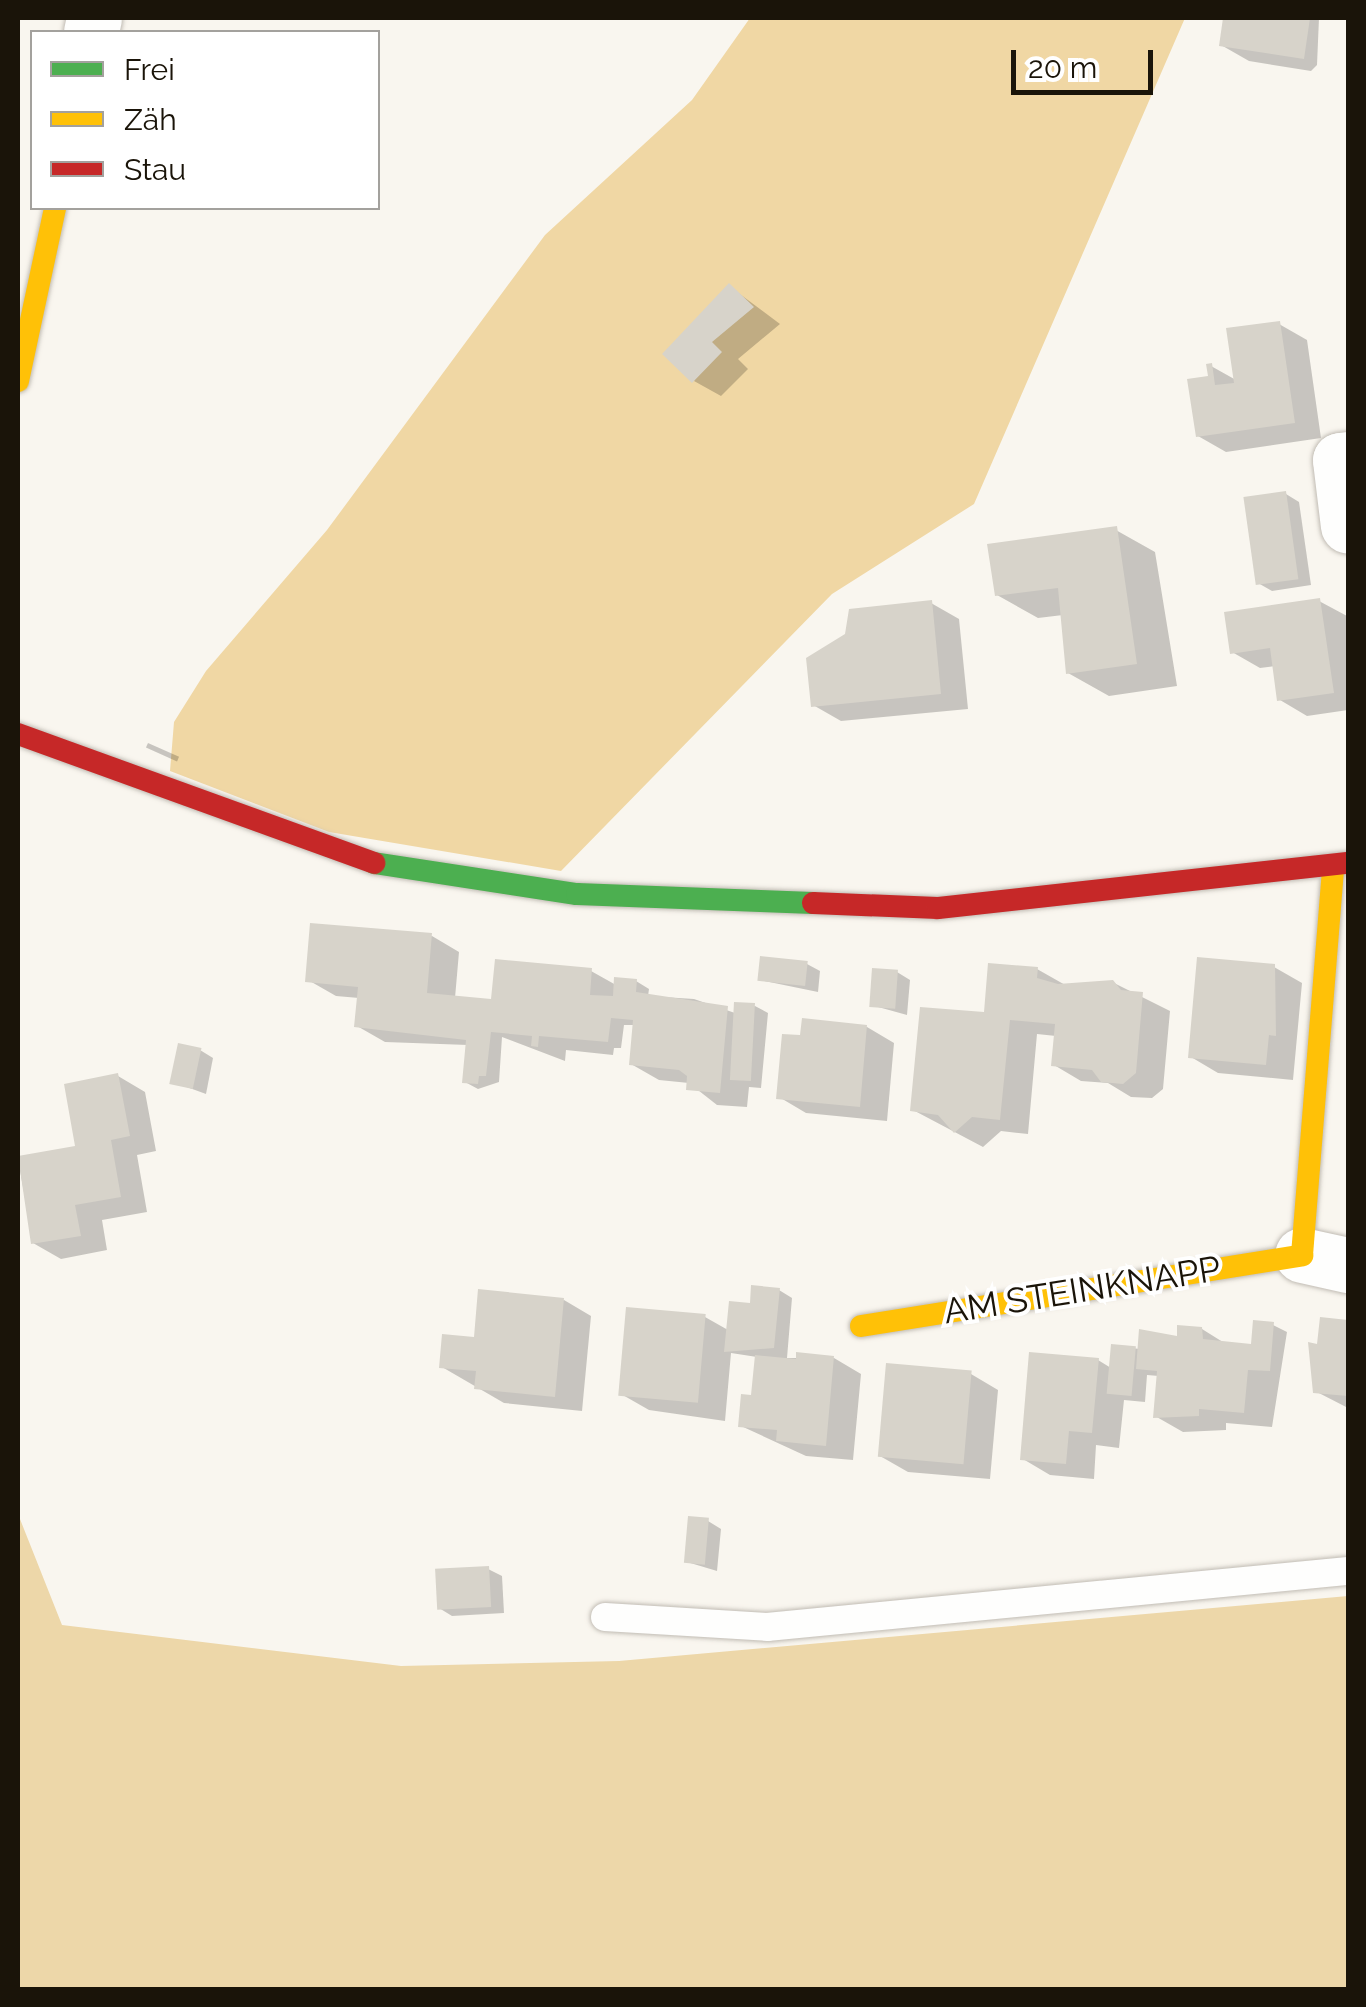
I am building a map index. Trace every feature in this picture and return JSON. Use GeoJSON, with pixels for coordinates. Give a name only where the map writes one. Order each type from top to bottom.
{"type":"FeatureCollection","features":[{"type":"Feature","properties":{"kind":"street"},"geometry":{"type":"LineString","coordinates":[[18,382],[55,210]]}},
{"type":"Feature","properties":{"kind":"street"},"geometry":{"type":"LineString","coordinates":[[1348,459],[1340,460],[1348,526]]}},
{"type":"Feature","properties":{"kind":"street"},"geometry":{"type":"LineString","coordinates":[[18,734],[336,854],[431,876],[577,894],[938,908],[1341,864]]}},
{"type":"Feature","properties":{"kind":"street","name":"AM STEINKNAPP"},"geometry":{"type":"LineString","coordinates":[[862,1326],[1325,1260],[1341,864]]}},
{"type":"Feature","properties":{"kind":"lane"},"geometry":{"type":"LineString","coordinates":[[605,1617],[767,1628],[1348,1571]]}},
{"type":"Feature","properties":{"kind":"shaded area"},"geometry":{"type":"Polygon","coordinates":[[[750,18],[1185,18],[974,504],[832,594],[561,871],[329,832],[170,771],[174,722],[206,671],[327,530],[545,235],[692,100],[750,18]]]}},
{"type":"Feature","properties":{"kind":"shaded area"},"geometry":{"type":"Polygon","coordinates":[[[18,1514],[62,1625],[401,1666],[619,1661],[1348,1596],[1348,1989],[18,1989],[18,1514]]]}},
{"type":"Feature","properties":{"kind":"building"},"geometry":{"type":"Polygon","coordinates":[[[1223,18],[1310,18],[1304,59],[1219,46],[1223,18]]]}},
{"type":"Feature","properties":{"kind":"building"},"geometry":{"type":"Polygon","coordinates":[[[729,283],[754,307],[712,342],[722,352],[692,383],[662,354],[729,283]]]}},
{"type":"Feature","properties":{"kind":"building"},"geometry":{"type":"Polygon","coordinates":[[[1280,321],[1295,423],[1196,437],[1187,379],[1208,376],[1206,364],[1212,363],[1215,385],[1234,383],[1226,328],[1280,321]]]}},
{"type":"Feature","properties":{"kind":"building"},"geometry":{"type":"Polygon","coordinates":[[[1286,491],[1298,579],[1256,585],[1243,497],[1286,491]]]}},
{"type":"Feature","properties":{"kind":"building"},"geometry":{"type":"Polygon","coordinates":[[[1117,526],[1137,664],[1066,674],[1058,588],[995,596],[987,544],[1117,526]]]}},
{"type":"Feature","properties":{"kind":"building"},"geometry":{"type":"Polygon","coordinates":[[[1320,598],[1334,693],[1277,701],[1270,648],[1230,654],[1224,612],[1320,598]]]}},
{"type":"Feature","properties":{"kind":"building"},"geometry":{"type":"Polygon","coordinates":[[[932,600],[941,694],[811,707],[806,658],[845,634],[849,609],[932,600]]]}},
{"type":"Feature","properties":{"kind":"building"},"geometry":{"type":"Polygon","coordinates":[[[310,923],[432,933],[427,993],[491,999],[495,959],[592,968],[590,995],[613,996],[614,977],[637,979],[636,992],[728,1006],[720,1093],[686,1090],[687,1076],[679,1070],[629,1065],[633,1020],[611,1018],[608,1042],[539,1036],[538,1047],[531,1046],[532,1036],[491,1032],[486,1076],[479,1076],[478,1084],[462,1083],[466,1040],[354,1027],[358,987],[305,982],[310,923]]]}},
{"type":"Feature","properties":{"kind":"building"},"geometry":{"type":"Polygon","coordinates":[[[760,956],[808,961],[805,986],[757,981],[760,956]]]}},
{"type":"Feature","properties":{"kind":"building"},"geometry":{"type":"Polygon","coordinates":[[[1197,957],[1275,964],[1276,1036],[1269,1035],[1266,1065],[1188,1058],[1197,957]]]}},
{"type":"Feature","properties":{"kind":"building"},"geometry":{"type":"Polygon","coordinates":[[[988,963],[1038,967],[1037,978],[1058,984],[1113,980],[1121,990],[1143,992],[1136,1073],[1123,1084],[1101,1082],[1092,1070],[1051,1066],[1055,1024],[1010,1020],[1000,1120],[972,1117],[954,1133],[938,1115],[910,1111],[920,1007],[984,1012],[988,963]]]}},
{"type":"Feature","properties":{"kind":"building"},"geometry":{"type":"Polygon","coordinates":[[[872,968],[898,970],[895,1009],[869,1007],[872,968]]]}},
{"type":"Feature","properties":{"kind":"building"},"geometry":{"type":"Polygon","coordinates":[[[734,1002],[755,1003],[751,1081],[730,1080],[734,1002]]]}},
{"type":"Feature","properties":{"kind":"building"},"geometry":{"type":"Polygon","coordinates":[[[802,1018],[867,1025],[860,1107],[776,1099],[782,1034],[800,1035],[802,1018]]]}},
{"type":"Feature","properties":{"kind":"building"},"geometry":{"type":"Polygon","coordinates":[[[178,1043],[201,1048],[193,1089],[169,1084],[178,1043]]]}},
{"type":"Feature","properties":{"kind":"building"},"geometry":{"type":"Polygon","coordinates":[[[118,1073],[130,1136],[111,1140],[121,1197],[75,1205],[81,1236],[31,1244],[18,1156],[75,1146],[64,1084],[118,1073]]]}},
{"type":"Feature","properties":{"kind":"building"},"geometry":{"type":"Polygon","coordinates":[[[751,1285],[780,1288],[774,1348],[724,1352],[729,1301],[750,1303],[751,1285]]]}},
{"type":"Feature","properties":{"kind":"building"},"geometry":{"type":"Polygon","coordinates":[[[478,1289],[564,1298],[555,1397],[474,1389],[476,1371],[439,1368],[442,1334],[474,1337],[478,1289]]]}},
{"type":"Feature","properties":{"kind":"building"},"geometry":{"type":"Polygon","coordinates":[[[626,1307],[706,1314],[698,1403],[618,1396],[626,1307]]]}},
{"type":"Feature","properties":{"kind":"building"},"geometry":{"type":"Polygon","coordinates":[[[1320,1317],[1348,1320],[1348,1396],[1313,1393],[1308,1342],[1317,1344],[1320,1317]]]}},
{"type":"Feature","properties":{"kind":"building"},"geometry":{"type":"Polygon","coordinates":[[[1253,1320],[1274,1322],[1270,1371],[1248,1370],[1244,1413],[1199,1409],[1199,1416],[1153,1418],[1157,1371],[1136,1369],[1139,1329],[1177,1336],[1177,1325],[1202,1327],[1203,1339],[1251,1344],[1253,1320]]]}},
{"type":"Feature","properties":{"kind":"building"},"geometry":{"type":"Polygon","coordinates":[[[1111,1344],[1136,1346],[1132,1396],[1107,1394],[1111,1344]]]}},
{"type":"Feature","properties":{"kind":"building"},"geometry":{"type":"Polygon","coordinates":[[[796,1352],[834,1356],[826,1446],[776,1441],[777,1430],[738,1427],[741,1394],[751,1395],[755,1355],[796,1359],[796,1352]]]}},
{"type":"Feature","properties":{"kind":"building"},"geometry":{"type":"Polygon","coordinates":[[[1029,1352],[1099,1358],[1092,1433],[1069,1431],[1066,1464],[1020,1460],[1029,1352]]]}},
{"type":"Feature","properties":{"kind":"building"},"geometry":{"type":"Polygon","coordinates":[[[886,1363],[972,1370],[963,1464],[878,1457],[886,1363]]]}},
{"type":"Feature","properties":{"kind":"building"},"geometry":{"type":"Polygon","coordinates":[[[688,1516],[709,1518],[705,1565],[684,1563],[688,1516]]]}},
{"type":"Feature","properties":{"kind":"building"},"geometry":{"type":"Polygon","coordinates":[[[489,1566],[491,1607],[437,1610],[435,1569],[489,1566]]]}},
{"type":"Feature","properties":{"kind":"traffic: fast"},"geometry":{"type":"LineString","coordinates":[[374,863],[577,894],[813,903]]}},
{"type":"Feature","properties":{"kind":"traffic: slow"},"geometry":{"type":"LineString","coordinates":[[18,381],[55,210]]}},
{"type":"Feature","properties":{"kind":"traffic: slow"},"geometry":{"type":"LineString","coordinates":[[861,1326],[1302,1255],[1333,866]]}},
{"type":"Feature","properties":{"kind":"traffic: jam"},"geometry":{"type":"LineString","coordinates":[[18,734],[374,863]]}},
{"type":"Feature","properties":{"kind":"traffic: jam"},"geometry":{"type":"LineString","coordinates":[[813,903],[938,908],[1348,863]]}}]}
